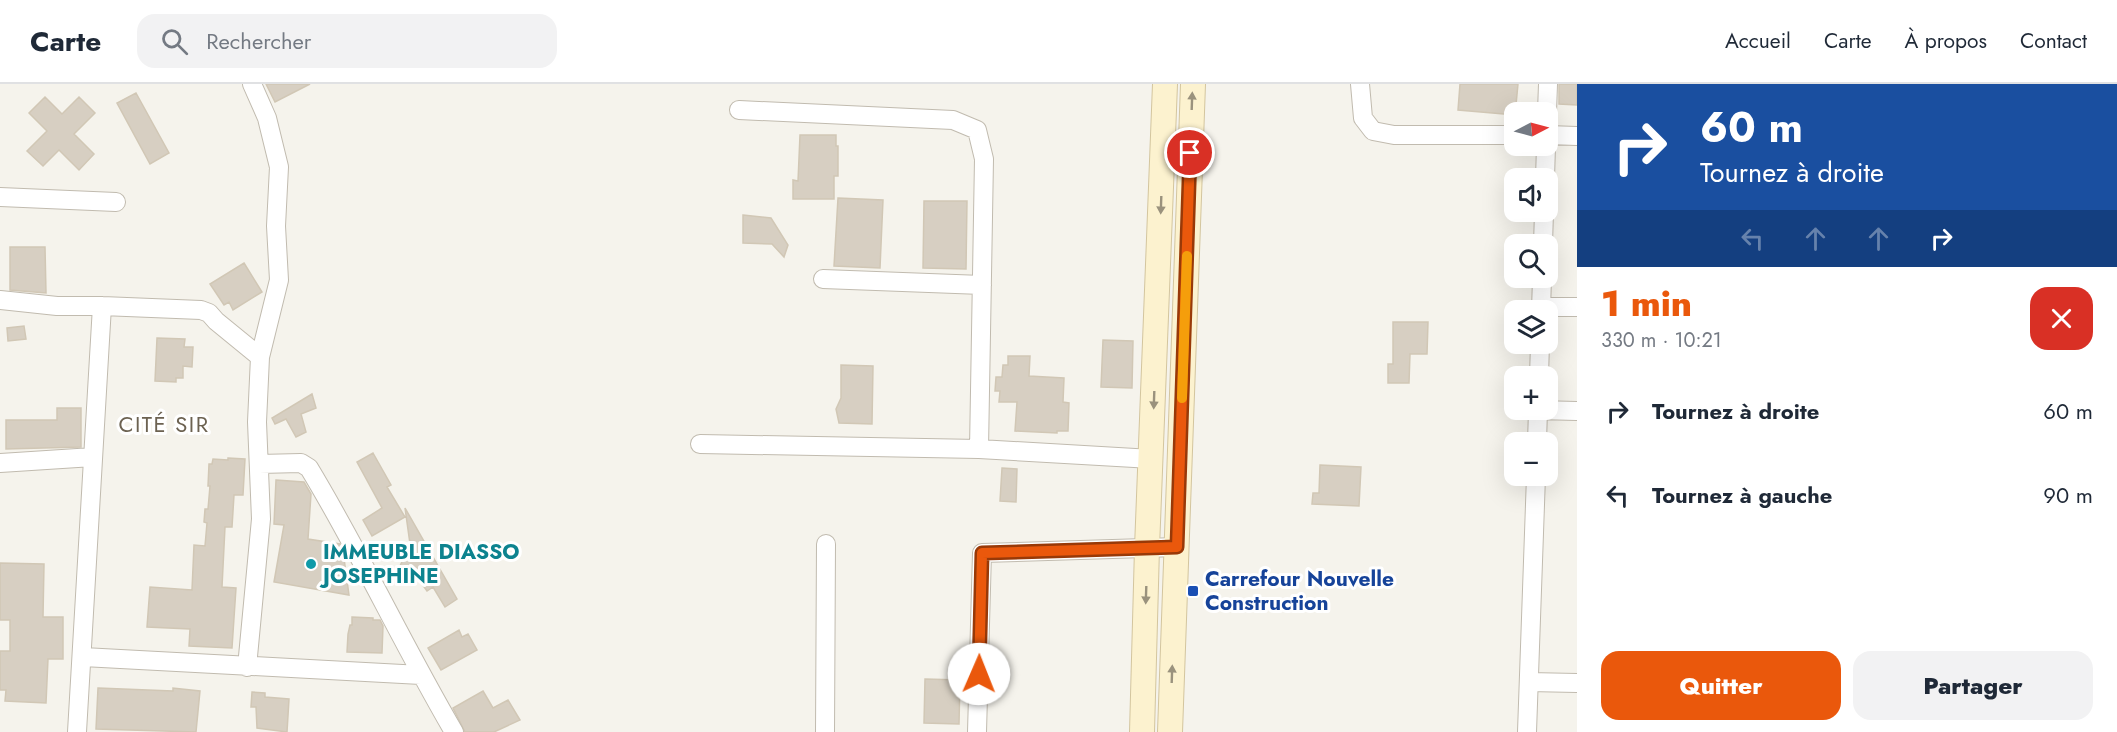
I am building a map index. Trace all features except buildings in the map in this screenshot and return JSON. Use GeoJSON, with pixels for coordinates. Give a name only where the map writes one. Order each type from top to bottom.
{"type":"FeatureCollection","features":[{"type":"Feature","properties":{"kind":"main road"},"geometry":{"type":"LineString","coordinates":[[1142,732],[1147,548],[1166,84]]}},
{"type":"Feature","properties":{"kind":"main road"},"geometry":{"type":"LineString","coordinates":[[1170,732],[1193,84]]}},
{"type":"Feature","properties":{"kind":"street"},"geometry":{"type":"LineString","coordinates":[[247,667],[261,519],[257,422],[260,357],[279,280],[276,226],[279,166],[267,118],[252,84]]}},
{"type":"Feature","properties":{"kind":"street"},"geometry":{"type":"LineString","coordinates":[[1360,84],[1363,118],[1373,131],[1394,135],[1504,135]]}},
{"type":"Feature","properties":{"kind":"street"},"geometry":{"type":"LineString","coordinates":[[1547,102],[1548,84]]}},
{"type":"Feature","properties":{"kind":"street"},"geometry":{"type":"LineString","coordinates":[[740,110],[953,120],[977,130],[984,159],[979,449]]}},
{"type":"Feature","properties":{"kind":"street"},"geometry":{"type":"LineString","coordinates":[[1558,135],[1577,136]]}},
{"type":"Feature","properties":{"kind":"street"},"geometry":{"type":"LineString","coordinates":[[0,197],[116,202]]}},
{"type":"Feature","properties":{"kind":"street"},"geometry":{"type":"LineString","coordinates":[[823,279],[982,285]]}},
{"type":"Feature","properties":{"kind":"street"},"geometry":{"type":"LineString","coordinates":[[0,300],[57,306],[201,310],[209,313],[260,357]]}},
{"type":"Feature","properties":{"kind":"street"},"geometry":{"type":"LineString","coordinates":[[77,732],[102,306]]}},
{"type":"Feature","properties":{"kind":"street"},"geometry":{"type":"LineString","coordinates":[[1558,309],[1577,308]]}},
{"type":"Feature","properties":{"kind":"street"},"geometry":{"type":"LineString","coordinates":[[1558,411],[1577,411]]}},
{"type":"Feature","properties":{"kind":"street"},"geometry":{"type":"LineString","coordinates":[[700,444],[979,449],[1152,459]]}},
{"type":"Feature","properties":{"kind":"street"},"geometry":{"type":"LineString","coordinates":[[0,463],[93,457]]}},
{"type":"Feature","properties":{"kind":"street"},"geometry":{"type":"LineString","coordinates":[[259,464],[301,463],[309,468],[454,732]]}},
{"type":"Feature","properties":{"kind":"street"},"geometry":{"type":"LineString","coordinates":[[1527,732],[1536,486]]}},
{"type":"Feature","properties":{"kind":"street"},"geometry":{"type":"LineString","coordinates":[[825,732],[826,544]]}},
{"type":"Feature","properties":{"kind":"street"},"geometry":{"type":"LineString","coordinates":[[977,732],[982,553],[1177,547]]}},
{"type":"Feature","properties":{"kind":"street"},"geometry":{"type":"LineString","coordinates":[[83,657],[421,675]]}},
{"type":"Feature","properties":{"kind":"street"},"geometry":{"type":"LineString","coordinates":[[1529,682],[1577,683]]}},
{"type":"Feature","properties":{"kind":"slow traffic"},"geometry":{"type":"LineString","coordinates":[[1182,398],[1187,256]]}},
{"type":"Feature","properties":{"kind":"place","name":"IMMEUBLE DIASSO JOSEPHINE"},"geometry":{"type":"Point","coordinates":[311,564]}},
{"type":"Feature","properties":{"kind":"place","name":"Carrefour Nouvelle Construction"},"geometry":{"type":"Point","coordinates":[1193,591]}},
{"type":"Feature","properties":{"kind":"district","name":"CITÉ SIR"},"geometry":{"type":"Point","coordinates":[164,424]}},
{"type":"Feature","properties":{"kind":"route"},"geometry":{"type":"LineString","coordinates":[[979,674],[982,553],[1177,547],[1190,153]]}}]}
